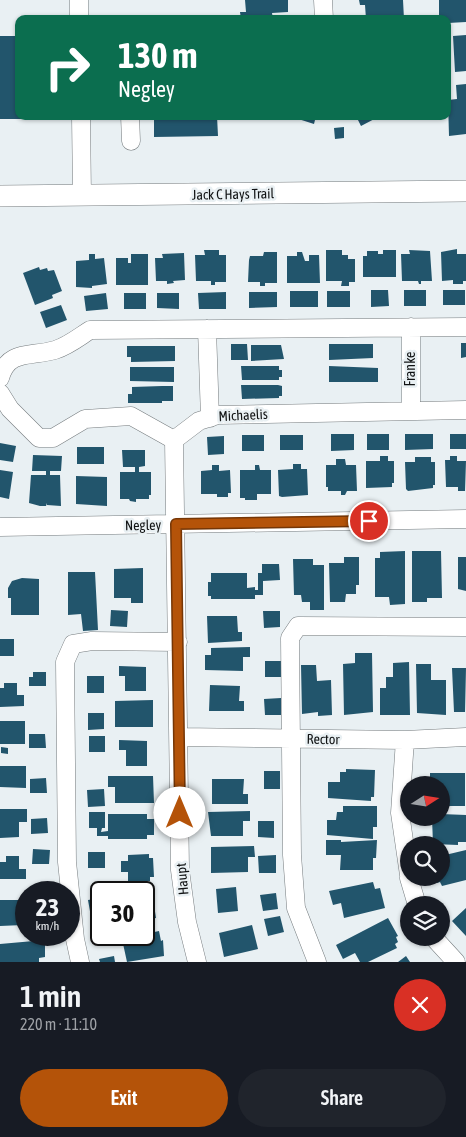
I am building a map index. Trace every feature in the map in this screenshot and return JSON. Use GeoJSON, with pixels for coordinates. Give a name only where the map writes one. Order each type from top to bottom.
{"type":"FeatureCollection","features":[{"type":"Feature","properties":{"kind":"main road","name":"Jack C Hays Trail"},"geometry":{"type":"LineString","coordinates":[[0,196],[466,191]]}},
{"type":"Feature","properties":{"kind":"street"},"geometry":{"type":"LineString","coordinates":[[79,0],[79,15]]}},
{"type":"Feature","properties":{"kind":"street"},"geometry":{"type":"LineString","coordinates":[[323,0],[324,15]]}},
{"type":"Feature","properties":{"kind":"street"},"geometry":{"type":"LineString","coordinates":[[81,120],[82,196]]}},
{"type":"Feature","properties":{"kind":"street"},"geometry":{"type":"LineString","coordinates":[[130,120],[131,141]]}},
{"type":"Feature","properties":{"kind":"street","name":"Franke"},"geometry":{"type":"LineString","coordinates":[[410,327],[411,412]]}},
{"type":"Feature","properties":{"kind":"street"},"geometry":{"type":"LineString","coordinates":[[0,378],[3,366],[20,355],[56,349],[90,330],[466,327]]}},
{"type":"Feature","properties":{"kind":"street"},"geometry":{"type":"LineString","coordinates":[[207,329],[210,418]]}},
{"type":"Feature","properties":{"kind":"street"},"geometry":{"type":"LineString","coordinates":[[0,393],[10,409],[39,438],[53,438],[85,419],[131,416],[174,440]]}},
{"type":"Feature","properties":{"kind":"street","name":"Michaelis"},"geometry":{"type":"LineString","coordinates":[[174,440],[199,421],[218,415],[466,410]]}},
{"type":"Feature","properties":{"kind":"street","name":"Haupt"},"geometry":{"type":"LineString","coordinates":[[174,440],[180,737],[180,870],[187,922],[197,962]]}},
{"type":"Feature","properties":{"kind":"street","name":"Negley"},"geometry":{"type":"LineString","coordinates":[[0,527],[466,519]]}},
{"type":"Feature","properties":{"kind":"street"},"geometry":{"type":"LineString","coordinates":[[317,962],[296,908],[292,856],[290,638],[298,626],[466,627]]}},
{"type":"Feature","properties":{"kind":"street"},"geometry":{"type":"LineString","coordinates":[[80,962],[75,939],[67,862],[65,662],[73,644],[92,641],[178,642]]}},
{"type":"Feature","properties":{"kind":"street","name":"Rector"},"geometry":{"type":"LineString","coordinates":[[180,737],[404,740],[466,738]]}},
{"type":"Feature","properties":{"kind":"street"},"geometry":{"type":"LineString","coordinates":[[403,836],[400,813],[404,740]]}},
{"type":"Feature","properties":{"kind":"street"},"geometry":{"type":"LineString","coordinates":[[441,946],[456,962]]}},
{"type":"Feature","properties":{"kind":"building"},"geometry":{"type":"Polygon","coordinates":[[[245,0],[288,0],[288,12],[272,13],[272,15],[240,15],[240,12],[246,12],[245,0]]]}},
{"type":"Feature","properties":{"kind":"building"},"geometry":{"type":"Polygon","coordinates":[[[359,0],[403,0],[404,15],[366,15],[365,5],[360,5],[359,0]]]}},
{"type":"Feature","properties":{"kind":"building"},"geometry":{"type":"Polygon","coordinates":[[[439,0],[466,0],[466,22],[451,23],[451,15],[439,15],[439,0]]]}},
{"type":"Feature","properties":{"kind":"building"},"geometry":{"type":"Polygon","coordinates":[[[466,35],[466,71],[455,72],[453,36],[466,35]]]}},
{"type":"Feature","properties":{"kind":"building"},"geometry":{"type":"Polygon","coordinates":[[[0,36],[15,36],[15,119],[0,119],[0,36]]]}},
{"type":"Feature","properties":{"kind":"building"},"geometry":{"type":"Polygon","coordinates":[[[466,84],[466,134],[449,136],[451,100],[457,99],[456,85],[466,84]]]}},
{"type":"Feature","properties":{"kind":"building"},"geometry":{"type":"Polygon","coordinates":[[[154,120],[217,120],[218,136],[154,137],[154,120]]]}},
{"type":"Feature","properties":{"kind":"building"},"geometry":{"type":"Polygon","coordinates":[[[302,120],[315,120],[314,124],[302,120]]]}},
{"type":"Feature","properties":{"kind":"building"},"geometry":{"type":"Polygon","coordinates":[[[358,120],[372,120],[361,126],[358,120]]]}},
{"type":"Feature","properties":{"kind":"building"},"geometry":{"type":"Polygon","coordinates":[[[344,127],[344,138],[335,139],[334,128],[344,127]]]}},
{"type":"Feature","properties":{"kind":"building"},"geometry":{"type":"Polygon","coordinates":[[[457,249],[457,254],[466,254],[466,281],[463,281],[463,284],[453,284],[453,280],[442,281],[441,252],[457,249]]]}},
{"type":"Feature","properties":{"kind":"building"},"geometry":{"type":"Polygon","coordinates":[[[204,250],[219,250],[219,255],[226,255],[226,282],[215,282],[215,285],[211,285],[211,281],[196,281],[195,255],[205,255],[204,250]]]}},
{"type":"Feature","properties":{"kind":"building"},"geometry":{"type":"Polygon","coordinates":[[[326,250],[342,250],[342,255],[348,255],[348,259],[355,259],[355,282],[349,282],[349,286],[341,286],[342,281],[326,281],[326,250]]]}},
{"type":"Feature","properties":{"kind":"building"},"geometry":{"type":"Polygon","coordinates":[[[383,250],[396,250],[396,277],[363,277],[363,256],[367,256],[367,251],[378,251],[378,254],[383,254],[383,250]]]}},
{"type":"Feature","properties":{"kind":"building"},"geometry":{"type":"Polygon","coordinates":[[[409,250],[430,251],[432,281],[421,281],[421,284],[419,284],[418,281],[402,281],[401,254],[410,254],[409,250]]]}},
{"type":"Feature","properties":{"kind":"building"},"geometry":{"type":"Polygon","coordinates":[[[264,252],[277,252],[277,283],[265,283],[265,286],[260,286],[260,282],[248,282],[249,260],[250,256],[263,256],[264,252]]]}},
{"type":"Feature","properties":{"kind":"building"},"geometry":{"type":"Polygon","coordinates":[[[297,252],[302,252],[305,261],[309,261],[309,255],[319,255],[320,283],[287,283],[287,256],[297,256],[297,252]]]}},
{"type":"Feature","properties":{"kind":"building"},"geometry":{"type":"Polygon","coordinates":[[[184,253],[185,280],[173,281],[174,283],[167,284],[167,281],[156,281],[155,258],[163,258],[162,254],[184,253]]]}},
{"type":"Feature","properties":{"kind":"building"},"geometry":{"type":"Polygon","coordinates":[[[89,254],[95,254],[95,259],[104,258],[107,284],[92,286],[92,288],[76,287],[76,261],[89,260],[89,254]]]}},
{"type":"Feature","properties":{"kind":"building"},"geometry":{"type":"Polygon","coordinates":[[[131,254],[148,254],[148,285],[116,285],[116,258],[128,258],[128,263],[131,263],[131,254]]]}},
{"type":"Feature","properties":{"kind":"building"},"geometry":{"type":"Polygon","coordinates":[[[39,267],[40,270],[47,268],[48,271],[54,270],[62,291],[52,295],[53,298],[35,305],[23,273],[39,267]]]}},
{"type":"Feature","properties":{"kind":"building"},"geometry":{"type":"Polygon","coordinates":[[[371,290],[388,290],[389,306],[371,307],[371,290]]]}},
{"type":"Feature","properties":{"kind":"building"},"geometry":{"type":"Polygon","coordinates":[[[404,290],[426,290],[426,306],[404,306],[404,290]]]}},
{"type":"Feature","properties":{"kind":"building"},"geometry":{"type":"Polygon","coordinates":[[[443,290],[465,290],[465,305],[443,305],[443,290]]]}},
{"type":"Feature","properties":{"kind":"building"},"geometry":{"type":"Polygon","coordinates":[[[290,291],[318,291],[318,307],[290,307],[290,291]]]}},
{"type":"Feature","properties":{"kind":"building"},"geometry":{"type":"Polygon","coordinates":[[[327,291],[350,291],[350,307],[327,307],[327,291]]]}},
{"type":"Feature","properties":{"kind":"building"},"geometry":{"type":"Polygon","coordinates":[[[226,292],[226,309],[199,309],[198,293],[226,292]]]}},
{"type":"Feature","properties":{"kind":"building"},"geometry":{"type":"Polygon","coordinates":[[[249,292],[277,292],[277,307],[249,308],[249,292]]]}},
{"type":"Feature","properties":{"kind":"building"},"geometry":{"type":"Polygon","coordinates":[[[106,293],[108,309],[86,311],[84,296],[106,293]]]}},
{"type":"Feature","properties":{"kind":"building"},"geometry":{"type":"Polygon","coordinates":[[[124,293],[146,293],[146,309],[124,309],[124,293]]]}},
{"type":"Feature","properties":{"kind":"building"},"geometry":{"type":"Polygon","coordinates":[[[157,293],[179,293],[179,309],[157,308],[157,293]]]}},
{"type":"Feature","properties":{"kind":"building"},"geometry":{"type":"Polygon","coordinates":[[[61,305],[67,320],[46,328],[40,312],[61,305]]]}},
{"type":"Feature","properties":{"kind":"building"},"geometry":{"type":"Polygon","coordinates":[[[461,343],[466,343],[466,357],[461,358],[461,343]]]}},
{"type":"Feature","properties":{"kind":"building"},"geometry":{"type":"Polygon","coordinates":[[[231,344],[247,344],[248,360],[231,360],[231,344]]]}},
{"type":"Feature","properties":{"kind":"building"},"geometry":{"type":"Polygon","coordinates":[[[329,344],[373,344],[373,358],[329,360],[329,344]]]}},
{"type":"Feature","properties":{"kind":"building"},"geometry":{"type":"Polygon","coordinates":[[[251,345],[281,345],[284,359],[251,361],[251,345]]]}},
{"type":"Feature","properties":{"kind":"building"},"geometry":{"type":"Polygon","coordinates":[[[127,346],[175,346],[175,361],[131,362],[131,357],[127,357],[127,346]]]}},
{"type":"Feature","properties":{"kind":"building"},"geometry":{"type":"Polygon","coordinates":[[[241,366],[279,366],[279,370],[282,370],[282,377],[279,377],[279,380],[242,380],[241,366]]]}},
{"type":"Feature","properties":{"kind":"building"},"geometry":{"type":"Polygon","coordinates":[[[329,366],[378,368],[378,382],[329,382],[329,366]]]}},
{"type":"Feature","properties":{"kind":"building"},"geometry":{"type":"Polygon","coordinates":[[[130,367],[174,367],[174,382],[130,381],[130,367]]]}},
{"type":"Feature","properties":{"kind":"building"},"geometry":{"type":"Polygon","coordinates":[[[241,385],[282,386],[282,396],[279,396],[279,398],[242,399],[241,385]]]}},
{"type":"Feature","properties":{"kind":"building"},"geometry":{"type":"Polygon","coordinates":[[[173,386],[173,401],[162,401],[162,403],[128,403],[128,394],[132,394],[132,387],[173,386]]]}},
{"type":"Feature","properties":{"kind":"building"},"geometry":{"type":"Polygon","coordinates":[[[331,434],[354,434],[354,450],[331,451],[331,434]]]}},
{"type":"Feature","properties":{"kind":"building"},"geometry":{"type":"Polygon","coordinates":[[[367,434],[389,434],[389,450],[367,450],[367,434]]]}},
{"type":"Feature","properties":{"kind":"building"},"geometry":{"type":"Polygon","coordinates":[[[405,434],[433,434],[433,449],[405,450],[405,434]]]}},
{"type":"Feature","properties":{"kind":"building"},"geometry":{"type":"Polygon","coordinates":[[[450,434],[466,434],[466,449],[450,449],[450,434]]]}},
{"type":"Feature","properties":{"kind":"building"},"geometry":{"type":"Polygon","coordinates":[[[242,435],[264,435],[264,451],[242,451],[242,435]]]}},
{"type":"Feature","properties":{"kind":"building"},"geometry":{"type":"Polygon","coordinates":[[[280,435],[303,435],[303,450],[280,450],[280,435]]]}},
{"type":"Feature","properties":{"kind":"building"},"geometry":{"type":"Polygon","coordinates":[[[224,436],[224,454],[208,455],[207,437],[224,436]]]}},
{"type":"Feature","properties":{"kind":"building"},"geometry":{"type":"Polygon","coordinates":[[[0,443],[16,446],[13,462],[0,460],[0,443]]]}},
{"type":"Feature","properties":{"kind":"building"},"geometry":{"type":"Polygon","coordinates":[[[77,447],[104,447],[104,464],[77,464],[77,447]]]}},
{"type":"Feature","properties":{"kind":"building"},"geometry":{"type":"Polygon","coordinates":[[[122,450],[145,450],[145,466],[139,467],[139,472],[151,472],[151,495],[149,495],[149,499],[136,499],[136,502],[129,499],[120,499],[120,472],[135,472],[135,467],[123,467],[122,450]]]}},
{"type":"Feature","properties":{"kind":"building"},"geometry":{"type":"Polygon","coordinates":[[[33,455],[62,456],[61,471],[50,471],[50,475],[60,475],[61,506],[47,505],[47,503],[46,506],[40,506],[29,503],[31,475],[46,475],[46,471],[32,471],[33,455]]]}},
{"type":"Feature","properties":{"kind":"building"},"geometry":{"type":"Polygon","coordinates":[[[380,456],[388,456],[388,461],[394,461],[394,483],[392,483],[392,487],[366,488],[366,461],[380,461],[380,456]]]}},
{"type":"Feature","properties":{"kind":"building"},"geometry":{"type":"Polygon","coordinates":[[[450,456],[457,456],[457,461],[466,461],[465,491],[458,491],[458,487],[446,487],[445,460],[450,460],[450,456]]]}},
{"type":"Feature","properties":{"kind":"building"},"geometry":{"type":"Polygon","coordinates":[[[415,457],[431,457],[431,462],[435,462],[435,485],[433,485],[433,488],[408,491],[406,489],[405,462],[415,462],[415,457]]]}},
{"type":"Feature","properties":{"kind":"building"},"geometry":{"type":"Polygon","coordinates":[[[336,459],[345,459],[346,465],[356,465],[357,491],[347,491],[345,495],[341,495],[341,491],[328,491],[328,487],[326,487],[326,465],[336,465],[336,459]]]}},
{"type":"Feature","properties":{"kind":"building"},"geometry":{"type":"Polygon","coordinates":[[[293,464],[301,464],[301,469],[307,469],[308,495],[279,496],[278,470],[293,469],[293,464]]]}},
{"type":"Feature","properties":{"kind":"building"},"geometry":{"type":"Polygon","coordinates":[[[212,465],[219,465],[219,471],[230,470],[231,493],[228,493],[228,497],[217,497],[217,494],[201,494],[201,471],[212,470],[212,465]]]}},
{"type":"Feature","properties":{"kind":"building"},"geometry":{"type":"Polygon","coordinates":[[[255,465],[259,465],[260,470],[271,470],[271,494],[257,494],[257,500],[245,500],[245,498],[240,498],[240,470],[255,470],[255,465]]]}},
{"type":"Feature","properties":{"kind":"building"},"geometry":{"type":"Polygon","coordinates":[[[0,470],[13,472],[9,499],[0,497],[0,470]]]}},
{"type":"Feature","properties":{"kind":"building"},"geometry":{"type":"Polygon","coordinates":[[[76,476],[107,477],[107,506],[76,504],[76,476]]]}},
{"type":"Feature","properties":{"kind":"building"},"geometry":{"type":"Polygon","coordinates":[[[405,551],[405,604],[390,605],[389,597],[375,597],[375,558],[380,558],[380,552],[405,551]]]}},
{"type":"Feature","properties":{"kind":"building"},"geometry":{"type":"Polygon","coordinates":[[[412,551],[441,551],[442,598],[427,598],[427,602],[412,602],[412,551]]]}},
{"type":"Feature","properties":{"kind":"building"},"geometry":{"type":"Polygon","coordinates":[[[344,557],[359,557],[359,585],[356,585],[356,594],[346,594],[345,602],[330,602],[329,563],[344,563],[344,557]]]}},
{"type":"Feature","properties":{"kind":"building"},"geometry":{"type":"Polygon","coordinates":[[[458,557],[466,557],[466,591],[458,589],[458,557]]]}},
{"type":"Feature","properties":{"kind":"building"},"geometry":{"type":"Polygon","coordinates":[[[293,559],[313,559],[313,565],[324,565],[324,610],[310,610],[310,602],[302,602],[301,595],[294,595],[293,559]]]}},
{"type":"Feature","properties":{"kind":"building"},"geometry":{"type":"Polygon","coordinates":[[[262,564],[279,564],[280,580],[263,581],[263,595],[255,595],[255,599],[211,599],[211,596],[208,596],[208,582],[211,582],[211,573],[247,573],[247,588],[255,587],[255,590],[258,590],[258,573],[262,573],[262,564]]]}},
{"type":"Feature","properties":{"kind":"building"},"geometry":{"type":"Polygon","coordinates":[[[143,568],[143,603],[131,603],[131,598],[114,598],[114,569],[143,568]]]}},
{"type":"Feature","properties":{"kind":"building"},"geometry":{"type":"Polygon","coordinates":[[[68,572],[95,572],[98,630],[83,631],[81,614],[68,615],[68,572]]]}},
{"type":"Feature","properties":{"kind":"building"},"geometry":{"type":"Polygon","coordinates":[[[22,578],[39,579],[39,615],[11,615],[11,598],[8,598],[8,588],[12,581],[22,578]]]}},
{"type":"Feature","properties":{"kind":"building"},"geometry":{"type":"Polygon","coordinates":[[[111,610],[128,611],[127,627],[110,626],[111,610]]]}},
{"type":"Feature","properties":{"kind":"building"},"geometry":{"type":"Polygon","coordinates":[[[263,611],[280,611],[280,627],[264,628],[263,611]]]}},
{"type":"Feature","properties":{"kind":"building"},"geometry":{"type":"Polygon","coordinates":[[[207,616],[237,616],[238,632],[242,632],[242,641],[208,643],[207,616]]]}},
{"type":"Feature","properties":{"kind":"building"},"geometry":{"type":"Polygon","coordinates":[[[0,639],[14,639],[14,656],[0,656],[0,639]]]}},
{"type":"Feature","properties":{"kind":"building"},"geometry":{"type":"Polygon","coordinates":[[[250,647],[250,657],[243,657],[243,671],[205,670],[205,655],[211,655],[211,648],[250,647]]]}},
{"type":"Feature","properties":{"kind":"building"},"geometry":{"type":"Polygon","coordinates":[[[355,653],[372,653],[373,712],[344,715],[343,664],[355,663],[355,653]]]}},
{"type":"Feature","properties":{"kind":"building"},"geometry":{"type":"Polygon","coordinates":[[[265,661],[281,661],[282,677],[265,677],[265,661]]]}},
{"type":"Feature","properties":{"kind":"building"},"geometry":{"type":"Polygon","coordinates":[[[409,662],[410,715],[380,715],[380,688],[386,688],[386,677],[393,677],[393,663],[409,662]]]}},
{"type":"Feature","properties":{"kind":"building"},"geometry":{"type":"Polygon","coordinates":[[[416,664],[431,664],[431,680],[446,680],[446,715],[417,713],[416,664]]]}},
{"type":"Feature","properties":{"kind":"building"},"geometry":{"type":"Polygon","coordinates":[[[301,665],[316,665],[317,681],[331,680],[332,715],[318,716],[318,712],[302,714],[301,665]]]}},
{"type":"Feature","properties":{"kind":"building"},"geometry":{"type":"Polygon","coordinates":[[[119,666],[146,667],[146,691],[125,691],[125,676],[119,676],[119,666]]]}},
{"type":"Feature","properties":{"kind":"building"},"geometry":{"type":"Polygon","coordinates":[[[452,668],[466,668],[465,712],[454,712],[452,668]]]}},
{"type":"Feature","properties":{"kind":"building"},"geometry":{"type":"Polygon","coordinates":[[[33,672],[46,672],[46,686],[29,686],[29,677],[33,677],[33,672]]]}},
{"type":"Feature","properties":{"kind":"building"},"geometry":{"type":"Polygon","coordinates":[[[87,676],[104,676],[104,693],[87,693],[87,676]]]}},
{"type":"Feature","properties":{"kind":"building"},"geometry":{"type":"Polygon","coordinates":[[[4,683],[17,683],[17,695],[24,695],[24,706],[0,707],[0,688],[4,688],[4,683]]]}},
{"type":"Feature","properties":{"kind":"building"},"geometry":{"type":"Polygon","coordinates":[[[210,685],[240,686],[239,701],[244,701],[244,711],[209,711],[210,685]]]}},
{"type":"Feature","properties":{"kind":"building"},"geometry":{"type":"Polygon","coordinates":[[[281,698],[281,715],[265,715],[264,699],[281,698]]]}},
{"type":"Feature","properties":{"kind":"building"},"geometry":{"type":"Polygon","coordinates":[[[153,700],[153,727],[115,727],[115,701],[153,700]]]}},
{"type":"Feature","properties":{"kind":"building"},"geometry":{"type":"Polygon","coordinates":[[[88,713],[104,713],[104,729],[88,730],[88,713]]]}},
{"type":"Feature","properties":{"kind":"building"},"geometry":{"type":"Polygon","coordinates":[[[0,721],[25,721],[25,744],[0,744],[0,721]]]}},
{"type":"Feature","properties":{"kind":"building"},"geometry":{"type":"Polygon","coordinates":[[[29,734],[45,734],[46,748],[29,748],[29,734]]]}},
{"type":"Feature","properties":{"kind":"building"},"geometry":{"type":"Polygon","coordinates":[[[89,736],[105,736],[105,752],[89,752],[89,736]]]}},
{"type":"Feature","properties":{"kind":"building"},"geometry":{"type":"Polygon","coordinates":[[[119,740],[147,741],[147,766],[126,766],[126,750],[119,750],[119,740]]]}},
{"type":"Feature","properties":{"kind":"building"},"geometry":{"type":"Polygon","coordinates":[[[1,747],[8,748],[8,754],[1,753],[1,747]]]}},
{"type":"Feature","properties":{"kind":"building"},"geometry":{"type":"Polygon","coordinates":[[[0,766],[26,766],[26,788],[0,787],[0,766]]]}},
{"type":"Feature","properties":{"kind":"building"},"geometry":{"type":"Polygon","coordinates":[[[346,769],[375,770],[374,797],[371,797],[371,801],[328,798],[328,782],[340,782],[340,772],[346,772],[346,769]]]}},
{"type":"Feature","properties":{"kind":"building"},"geometry":{"type":"Polygon","coordinates":[[[264,771],[280,771],[280,789],[264,789],[264,771]]]}},
{"type":"Feature","properties":{"kind":"building"},"geometry":{"type":"Polygon","coordinates":[[[430,773],[465,773],[465,806],[450,806],[450,776],[430,776],[430,773]]]}},
{"type":"Feature","properties":{"kind":"building"},"geometry":{"type":"Polygon","coordinates":[[[108,776],[153,776],[154,803],[115,803],[115,787],[108,787],[108,776]]]}},
{"type":"Feature","properties":{"kind":"building"},"geometry":{"type":"Polygon","coordinates":[[[46,778],[47,793],[30,793],[30,779],[46,778]]]}},
{"type":"Feature","properties":{"kind":"building"},"geometry":{"type":"Polygon","coordinates":[[[212,779],[244,779],[243,794],[248,794],[248,804],[212,804],[212,779]]]}},
{"type":"Feature","properties":{"kind":"building"},"geometry":{"type":"Polygon","coordinates":[[[104,789],[105,806],[88,807],[87,790],[104,789]]]}},
{"type":"Feature","properties":{"kind":"building"},"geometry":{"type":"Polygon","coordinates":[[[343,806],[377,806],[377,827],[373,827],[373,839],[327,835],[327,820],[336,820],[337,812],[343,812],[343,806]]]}},
{"type":"Feature","properties":{"kind":"building"},"geometry":{"type":"Polygon","coordinates":[[[0,809],[27,809],[27,822],[19,822],[19,837],[0,838],[0,809]]]}},
{"type":"Feature","properties":{"kind":"building"},"geometry":{"type":"Polygon","coordinates":[[[250,811],[250,821],[243,821],[243,836],[211,836],[208,812],[250,811]]]}},
{"type":"Feature","properties":{"kind":"building"},"geometry":{"type":"Polygon","coordinates":[[[89,812],[105,812],[105,828],[102,828],[101,832],[108,831],[108,814],[147,814],[147,819],[154,819],[154,835],[147,835],[147,839],[108,839],[108,836],[97,836],[97,828],[89,828],[89,812]]]}},
{"type":"Feature","properties":{"kind":"building"},"geometry":{"type":"Polygon","coordinates":[[[450,814],[466,815],[466,842],[458,842],[458,845],[450,845],[450,836],[433,836],[432,826],[450,826],[450,814]]]}},
{"type":"Feature","properties":{"kind":"building"},"geometry":{"type":"Polygon","coordinates":[[[47,818],[48,833],[31,834],[31,819],[47,818]]]}},
{"type":"Feature","properties":{"kind":"building"},"geometry":{"type":"Polygon","coordinates":[[[258,821],[274,821],[274,838],[258,837],[258,821]]]}},
{"type":"Feature","properties":{"kind":"building"},"geometry":{"type":"Polygon","coordinates":[[[326,840],[341,840],[341,842],[377,840],[376,858],[373,858],[373,870],[340,870],[341,855],[326,855],[326,840]]]}},
{"type":"Feature","properties":{"kind":"building"},"geometry":{"type":"Polygon","coordinates":[[[254,846],[255,857],[248,857],[248,872],[211,873],[211,847],[254,846]]]}},
{"type":"Feature","properties":{"kind":"building"},"geometry":{"type":"Polygon","coordinates":[[[33,849],[50,850],[49,864],[32,864],[33,849]]]}},
{"type":"Feature","properties":{"kind":"building"},"geometry":{"type":"Polygon","coordinates":[[[466,850],[466,880],[450,884],[450,854],[466,850]]]}},
{"type":"Feature","properties":{"kind":"building"},"geometry":{"type":"Polygon","coordinates":[[[88,852],[105,852],[105,868],[88,868],[88,852]]]}},
{"type":"Feature","properties":{"kind":"building"},"geometry":{"type":"Polygon","coordinates":[[[149,854],[149,858],[153,858],[154,877],[150,877],[150,881],[128,881],[128,872],[121,872],[121,861],[128,861],[128,855],[149,854]]]}},
{"type":"Feature","properties":{"kind":"building"},"geometry":{"type":"Polygon","coordinates":[[[276,855],[276,873],[259,873],[258,856],[276,855]]]}},
{"type":"Feature","properties":{"kind":"building"},"geometry":{"type":"Polygon","coordinates":[[[6,856],[19,856],[19,869],[26,869],[26,879],[0,879],[0,862],[6,862],[6,856]]]}},
{"type":"Feature","properties":{"kind":"building"},"geometry":{"type":"Polygon","coordinates":[[[373,882],[375,889],[380,888],[385,908],[344,918],[341,903],[333,905],[329,891],[373,882]]]}},
{"type":"Feature","properties":{"kind":"building"},"geometry":{"type":"Polygon","coordinates":[[[236,887],[238,911],[218,913],[216,889],[236,887]]]}},
{"type":"Feature","properties":{"kind":"building"},"geometry":{"type":"Polygon","coordinates":[[[276,893],[278,909],[263,911],[260,895],[276,893]]]}},
{"type":"Feature","properties":{"kind":"building"},"geometry":{"type":"Polygon","coordinates":[[[0,900],[15,900],[15,925],[0,926],[0,900]]]}},
{"type":"Feature","properties":{"kind":"building"},"geometry":{"type":"Polygon","coordinates":[[[466,908],[466,936],[452,921],[466,908]]]}},
{"type":"Feature","properties":{"kind":"building"},"geometry":{"type":"Polygon","coordinates":[[[280,916],[284,932],[268,936],[264,919],[280,916]]]}},
{"type":"Feature","properties":{"kind":"building"},"geometry":{"type":"Polygon","coordinates":[[[388,918],[398,936],[396,937],[398,942],[395,944],[397,948],[368,962],[360,962],[355,953],[343,959],[336,945],[388,918]]]}},
{"type":"Feature","properties":{"kind":"building"},"geometry":{"type":"Polygon","coordinates":[[[252,925],[258,949],[224,957],[219,933],[252,925]]]}},
{"type":"Feature","properties":{"kind":"building"},"geometry":{"type":"Polygon","coordinates":[[[159,931],[161,941],[163,940],[164,956],[127,962],[124,946],[155,946],[155,932],[159,931]]]}},
{"type":"Feature","properties":{"kind":"building"},"geometry":{"type":"Polygon","coordinates":[[[15,943],[15,946],[45,946],[45,957],[39,958],[39,962],[0,962],[0,944],[15,943]]]}},
{"type":"Feature","properties":{"kind":"building"},"geometry":{"type":"Polygon","coordinates":[[[114,956],[115,962],[100,962],[99,959],[114,956]]]}},
{"type":"Feature","properties":{"kind":"building"},"geometry":{"type":"Polygon","coordinates":[[[406,956],[410,962],[398,962],[406,956]]]}},
{"type":"Feature","properties":{"kind":"route"},"geometry":{"type":"LineString","coordinates":[[180,813],[176,524],[369,521]]}}]}
